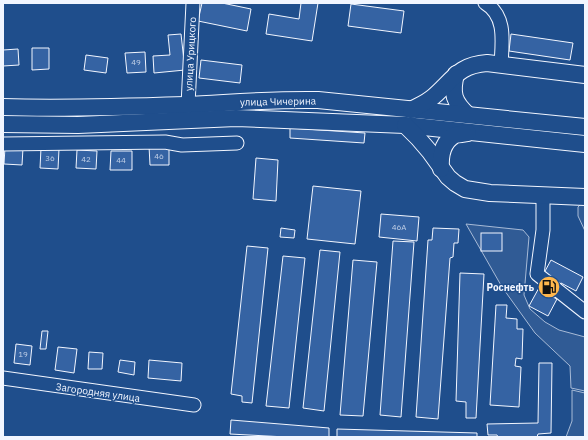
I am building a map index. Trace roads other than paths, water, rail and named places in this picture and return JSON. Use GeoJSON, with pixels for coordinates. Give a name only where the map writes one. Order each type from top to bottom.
{"type":"FeatureCollection","features":[{"type":"Feature","properties":{"kind":"main road"},"geometry":{"type":"LineString","coordinates":[[411,110],[432,98],[465,67],[476,63],[487,63],[585,75]]}},
{"type":"Feature","properties":{"kind":"main road"},"geometry":{"type":"LineString","coordinates":[[456,74],[453,85],[454,96],[459,106],[468,115]]}},
{"type":"Feature","properties":{"kind":"main road","name":"улица Чичерина"},"geometry":{"type":"LineString","coordinates":[[3,107],[30,108],[188,105],[283,99],[318,100],[581,127]]}},
{"type":"Feature","properties":{"kind":"main road","name":"улица Чичерина"},"geometry":{"type":"LineString","coordinates":[[3,124],[78,125],[236,118],[405,125],[580,144]]}},
{"type":"Feature","properties":{"kind":"main road"},"geometry":{"type":"LineString","coordinates":[[405,125],[422,142],[448,177],[465,189],[490,193],[585,197]]}},
{"type":"Feature","properties":{"kind":"main road"},"geometry":{"type":"LineString","coordinates":[[441,169],[440,157],[445,145],[455,135],[469,133]]}},
{"type":"Feature","properties":{"kind":"street","name":"улица Урицкого"},"geometry":{"type":"LineString","coordinates":[[188,105],[193,3]]}},
{"type":"Feature","properties":{"kind":"street"},"geometry":{"type":"LineString","coordinates":[[485,3],[491,7],[500,18],[502,31],[501,65]]}},
{"type":"Feature","properties":{"kind":"street"},"geometry":{"type":"LineString","coordinates":[[3,144],[165,142],[182,145],[238,143]]}},
{"type":"Feature","properties":{"kind":"street"},"geometry":{"type":"LineString","coordinates":[[542,195],[543,230],[537,274],[585,312]]}},
{"type":"Feature","properties":{"kind":"street","name":"Загородняя улица"},"geometry":{"type":"LineString","coordinates":[[3,378],[194,405]]}},
{"type":"Feature","properties":{"kind":"place","name":"Роснефть"},"geometry":{"type":"Point","coordinates":[549,287]}}]}
